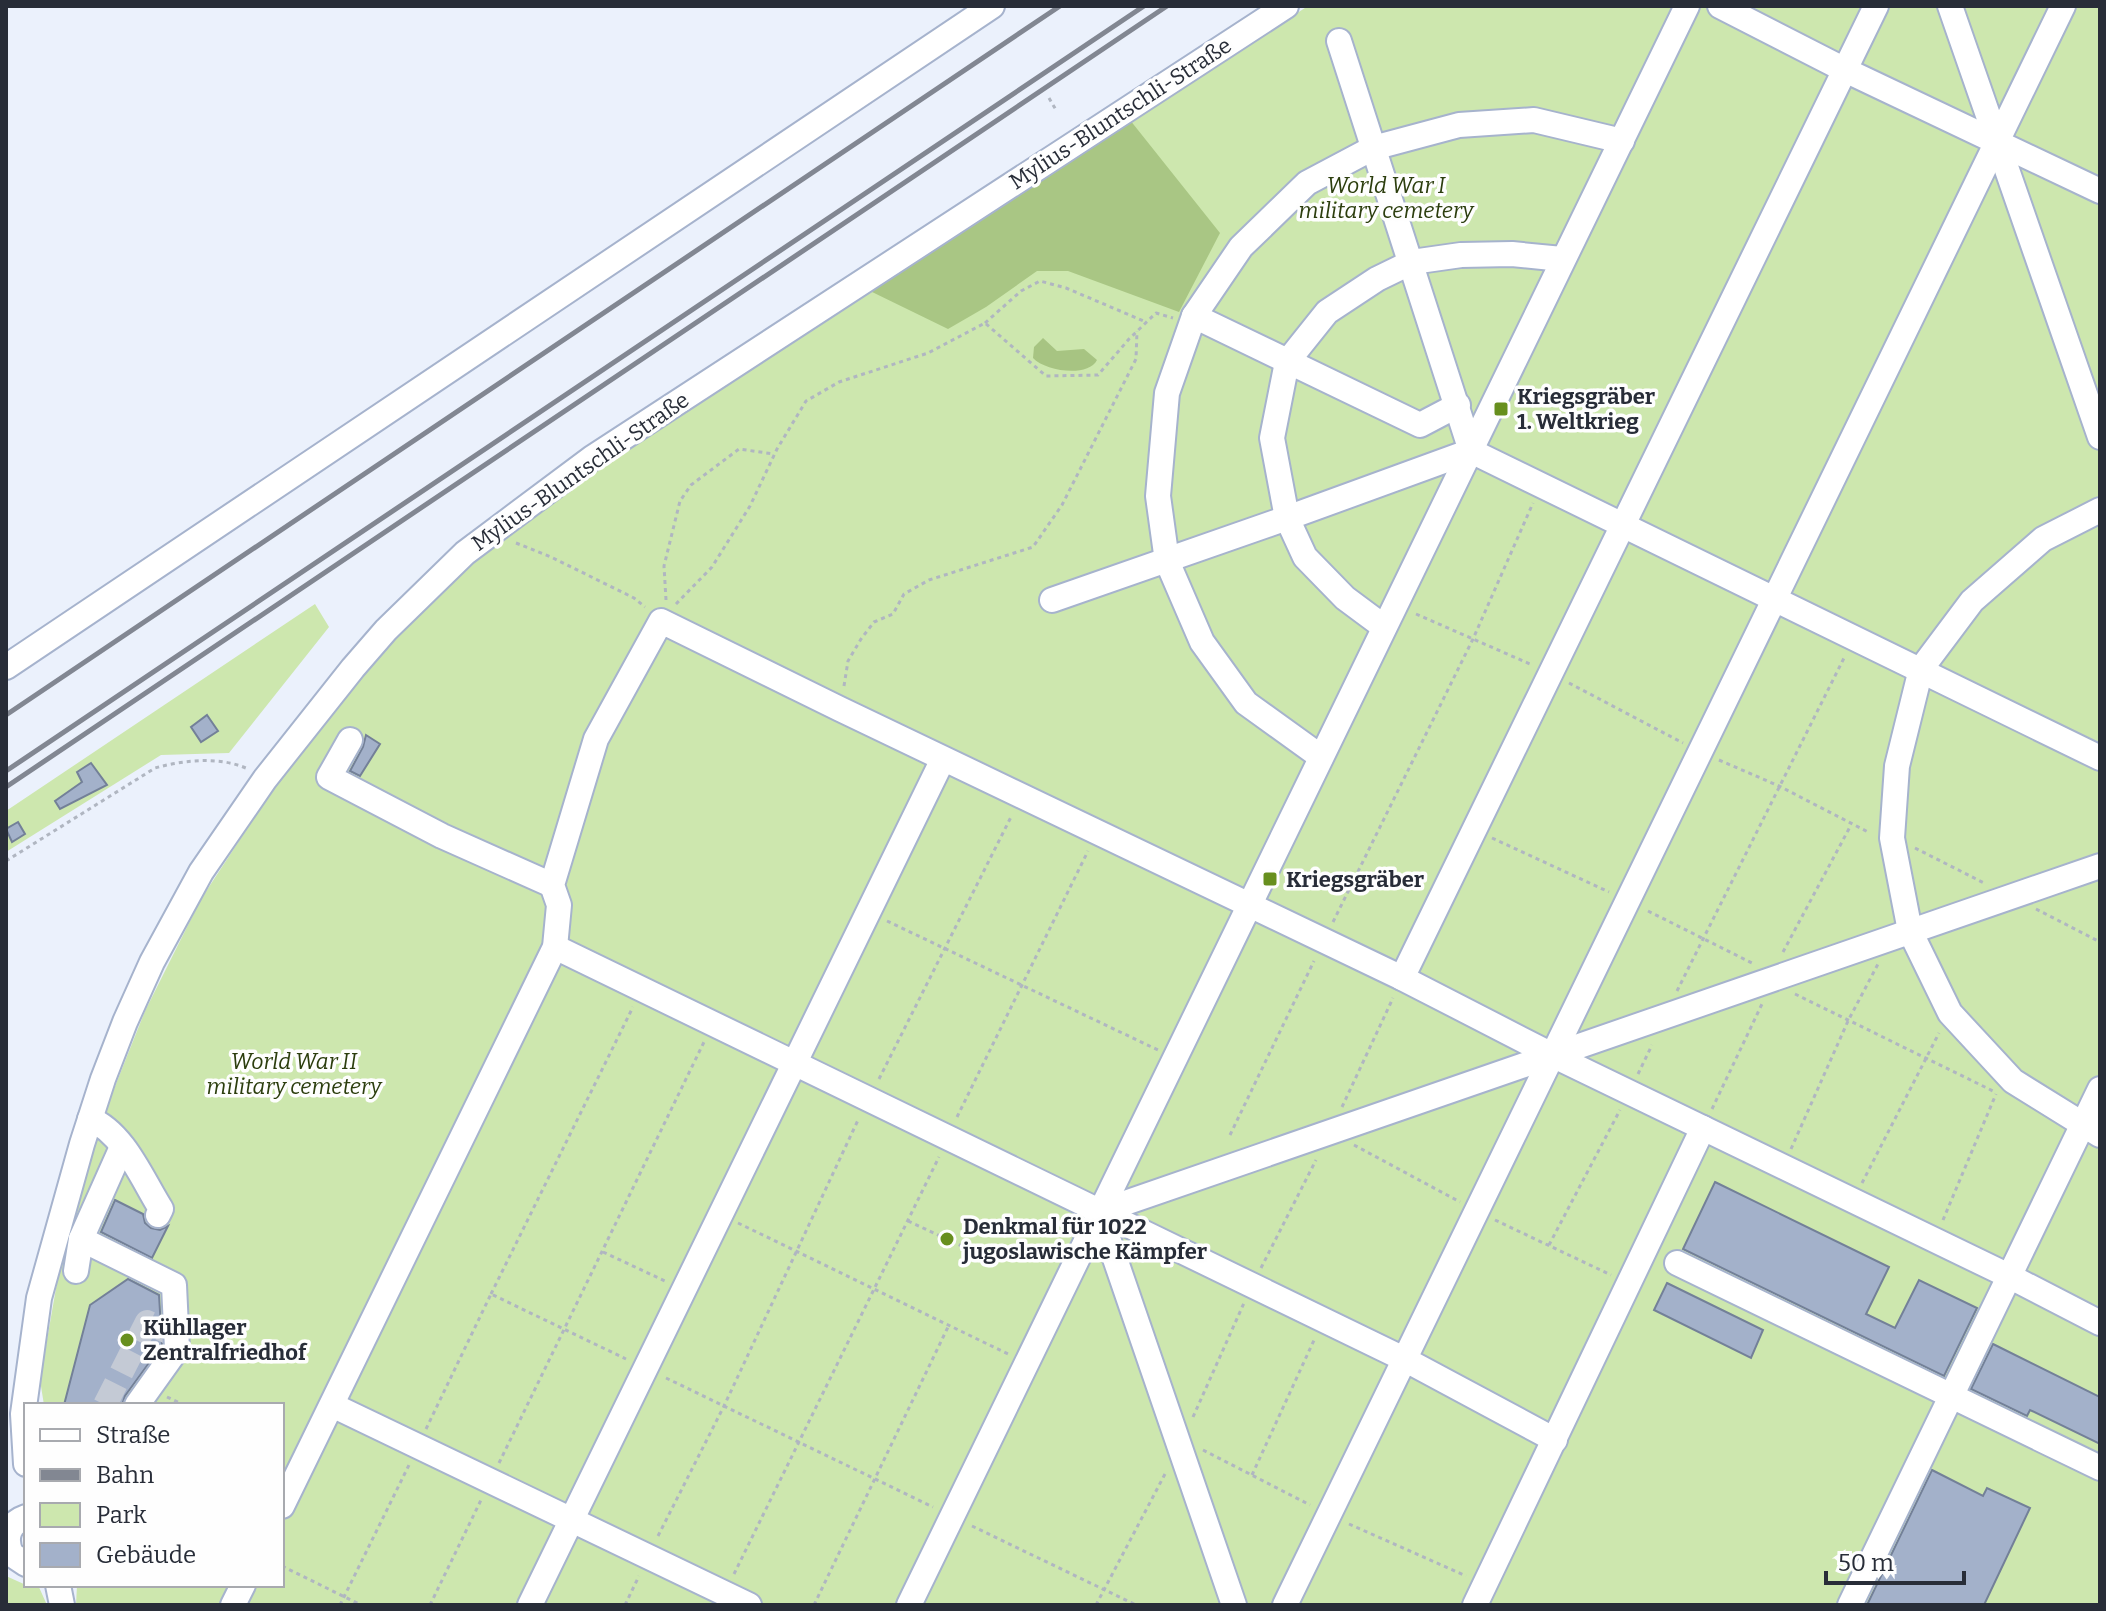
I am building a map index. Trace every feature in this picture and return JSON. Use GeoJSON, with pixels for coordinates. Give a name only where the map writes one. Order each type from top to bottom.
{"type":"FeatureCollection","features":[{"type":"Feature","properties":{"kind":"street"},"geometry":{"type":"LineString","coordinates":[[6,667],[992,6]]}},
{"type":"Feature","properties":{"kind":"street","name":"Mylius-Bluntschli-Straße"},"geometry":{"type":"LineString","coordinates":[[25,1403],[39,1298],[49,1257],[103,1079],[152,962],[201,872],[265,779],[386,630],[465,553],[592,458],[1286,6]]}},
{"type":"Feature","properties":{"kind":"street"},"geometry":{"type":"LineString","coordinates":[[909,1605],[1687,6]]}},
{"type":"Feature","properties":{"kind":"street"},"geometry":{"type":"LineString","coordinates":[[1720,6],[1845,70],[2100,191]]}},
{"type":"Feature","properties":{"kind":"street"},"geometry":{"type":"LineString","coordinates":[[1402,978],[1876,6]]}},
{"type":"Feature","properties":{"kind":"street"},"geometry":{"type":"LineString","coordinates":[[1950,6],[2100,437]]}},
{"type":"Feature","properties":{"kind":"street"},"geometry":{"type":"LineString","coordinates":[[1285,1605],[2063,6]]}},
{"type":"Feature","properties":{"kind":"street"},"geometry":{"type":"LineString","coordinates":[[1339,41],[1471,451]]}},
{"type":"Feature","properties":{"kind":"street"},"geometry":{"type":"LineString","coordinates":[[1321,757],[1246,703],[1202,642],[1167,561],[1158,496],[1167,393],[1193,320],[1241,247],[1307,183],[1373,148],[1459,125],[1534,120],[1622,141]]}},
{"type":"Feature","properties":{"kind":"street"},"geometry":{"type":"LineString","coordinates":[[1384,627],[1345,598],[1305,557],[1287,518],[1272,438],[1287,362],[1327,312],[1377,279],[1412,262],[1461,255],[1512,254],[1562,259]]}},
{"type":"Feature","properties":{"kind":"street"},"geometry":{"type":"LineString","coordinates":[[1193,320],[1420,425]]}},
{"type":"Feature","properties":{"kind":"street"},"geometry":{"type":"LineString","coordinates":[[1420,425],[1458,405]]}},
{"type":"Feature","properties":{"kind":"street"},"geometry":{"type":"LineString","coordinates":[[1420,425],[1426,468]]}},
{"type":"Feature","properties":{"kind":"street"},"geometry":{"type":"LineString","coordinates":[[1052,600],[1471,451],[2100,758]]}},
{"type":"Feature","properties":{"kind":"street"},"geometry":{"type":"LineString","coordinates":[[2091,1130],[2013,1081],[2000,1082],[1950,1013],[1901,934],[1892,836],[1897,766],[1921,669],[1972,601],[2043,539],[2100,510]]}},
{"type":"Feature","properties":{"kind":"street"},"geometry":{"type":"LineString","coordinates":[[284,1502],[555,947],[559,905],[552,885],[596,739],[664,618],[840,709],[1402,978],[1552,1055],[2100,1323]]}},
{"type":"Feature","properties":{"kind":"street"},"geometry":{"type":"LineString","coordinates":[[350,740],[329,777],[442,836],[552,885]]}},
{"type":"Feature","properties":{"kind":"street"},"geometry":{"type":"LineString","coordinates":[[530,1605],[943,759]]}},
{"type":"Feature","properties":{"kind":"street"},"geometry":{"type":"LineString","coordinates":[[1099,1212],[2100,866]]}},
{"type":"Feature","properties":{"kind":"street"},"geometry":{"type":"LineString","coordinates":[[555,947],[1404,1359],[1555,1440]]}},
{"type":"Feature","properties":{"kind":"street"},"geometry":{"type":"LineString","coordinates":[[1850,1605],[2009,1276],[2091,1130],[2100,1089]]}},
{"type":"Feature","properties":{"kind":"street"},"geometry":{"type":"LineString","coordinates":[[90,1119],[100,1124],[122,1147],[161,1209],[158,1215]]}},
{"type":"Feature","properties":{"kind":"street"},"geometry":{"type":"LineString","coordinates":[[1475,1605],[1703,1128]]}},
{"type":"Feature","properties":{"kind":"street"},"geometry":{"type":"LineString","coordinates":[[76,1271],[81,1239],[122,1147]]}},
{"type":"Feature","properties":{"kind":"street"},"geometry":{"type":"LineString","coordinates":[[1099,1212],[1234,1605]]}},
{"type":"Feature","properties":{"kind":"street"},"geometry":{"type":"LineString","coordinates":[[81,1239],[174,1285],[177,1349],[138,1403]]}},
{"type":"Feature","properties":{"kind":"street"},"geometry":{"type":"LineString","coordinates":[[1677,1263],[2100,1468]]}},
{"type":"Feature","properties":{"kind":"street"},"geometry":{"type":"LineString","coordinates":[[332,1405],[749,1605]]}},
{"type":"Feature","properties":{"kind":"street","name":"Mylius-Bluntschli-Straße"},"geometry":{"type":"LineString","coordinates":[[24,1407],[24,1431]]}},
{"type":"Feature","properties":{"kind":"street"},"geometry":{"type":"LineString","coordinates":[[13,1553],[8,1533],[12,1526],[24,1518]]}},
{"type":"Feature","properties":{"kind":"street"},"geometry":{"type":"LineString","coordinates":[[233,1605],[242,1587]]}},
{"type":"Feature","properties":{"kind":"path"},"geometry":{"type":"LineString","coordinates":[[1049,98],[1056,110]]}},
{"type":"Feature","properties":{"kind":"path"},"geometry":{"type":"LineString","coordinates":[[664,618],[712,567],[750,506],[774,454],[806,401],[839,382],[928,353],[985,323],[1021,291],[1040,281],[1066,288],[1146,322]]}},
{"type":"Feature","properties":{"kind":"path"},"geometry":{"type":"LineString","coordinates":[[985,323],[1046,376],[1098,375],[1156,313],[1193,320]]}},
{"type":"Feature","properties":{"kind":"path"},"geometry":{"type":"LineString","coordinates":[[840,709],[848,661],[874,622],[893,614],[904,594],[929,580],[1033,547],[1062,505],[1136,359],[1137,331]]}},
{"type":"Feature","properties":{"kind":"path"},"geometry":{"type":"LineString","coordinates":[[664,618],[664,566],[680,501],[691,485],[739,449],[774,454]]}},
{"type":"Feature","properties":{"kind":"path"},"geometry":{"type":"LineString","coordinates":[[1230,1135],[1473,639],[1541,485]]}},
{"type":"Feature","properties":{"kind":"path"},"geometry":{"type":"LineString","coordinates":[[514,542],[634,598],[664,618]]}},
{"type":"Feature","properties":{"kind":"path"},"geometry":{"type":"LineString","coordinates":[[1396,605],[1551,673],[1701,753],[1779,786],[1870,834],[1892,836],[2100,942]]}},
{"type":"Feature","properties":{"kind":"path"},"geometry":{"type":"LineString","coordinates":[[1549,1245],[1629,1093],[1855,637]]}},
{"type":"Feature","properties":{"kind":"path"},"geometry":{"type":"LineString","coordinates":[[6,861],[155,768],[175,762],[232,762],[265,779]]}},
{"type":"Feature","properties":{"kind":"path"},"geometry":{"type":"LineString","coordinates":[[625,1605],[724,1406],[868,1100],[1021,797]]}},
{"type":"Feature","properties":{"kind":"path"},"geometry":{"type":"LineString","coordinates":[[1852,824],[1767,981],[1924,1058],[2000,1082],[1935,1240]]}},
{"type":"Feature","properties":{"kind":"path"},"geometry":{"type":"LineString","coordinates":[[1474,830],[1628,901]]}},
{"type":"Feature","properties":{"kind":"path"},"geometry":{"type":"LineString","coordinates":[[725,1593],[1096,833]]}},
{"type":"Feature","properties":{"kind":"path"},"geometry":{"type":"LineString","coordinates":[[869,912],[1174,1057]]}},
{"type":"Feature","properties":{"kind":"path"},"geometry":{"type":"LineString","coordinates":[[1783,1167],[1848,1021],[1901,934]]}},
{"type":"Feature","properties":{"kind":"path"},"geometry":{"type":"LineString","coordinates":[[1402,978],[1330,1132],[1476,1210],[1629,1284]]}},
{"type":"Feature","properties":{"kind":"path"},"geometry":{"type":"LineString","coordinates":[[340,1605],[642,989]]}},
{"type":"Feature","properties":{"kind":"path"},"geometry":{"type":"LineString","coordinates":[[1853,1201],[1924,1058],[1950,1013]]}},
{"type":"Feature","properties":{"kind":"path"},"geometry":{"type":"LineString","coordinates":[[430,1605],[713,1024]]}},
{"type":"Feature","properties":{"kind":"path"},"geometry":{"type":"LineString","coordinates":[[721,1215],[1026,1363]]}},
{"type":"Feature","properties":{"kind":"path"},"geometry":{"type":"LineString","coordinates":[[908,1221],[979,1254]]}},
{"type":"Feature","properties":{"kind":"path"},"geometry":{"type":"LineString","coordinates":[[603,1251],[683,1290]]}},
{"type":"Feature","properties":{"kind":"path"},"geometry":{"type":"LineString","coordinates":[[491,1294],[1136,1605]]}},
{"type":"Feature","properties":{"kind":"path"},"geometry":{"type":"LineString","coordinates":[[1252,1475],[1323,1320]]}},
{"type":"Feature","properties":{"kind":"path"},"geometry":{"type":"LineString","coordinates":[[814,1605],[949,1326]]}},
{"type":"Feature","properties":{"kind":"path"},"geometry":{"type":"LineString","coordinates":[[1096,1605],[1179,1446]]}},
{"type":"Feature","properties":{"kind":"path"},"geometry":{"type":"LineString","coordinates":[[284,1567],[361,1605]]}},
{"type":"Feature","properties":{"kind":"green space"},"geometry":{"type":"Polygon","coordinates":[[[1308,6],[2100,6],[2100,1605],[76,1605],[77,1587],[284,1587],[284,1403],[44,1403],[40,1380],[62,1254],[100,1124],[145,1011],[201,899],[286,769],[346,693],[470,563],[598,464],[1308,6]]]}},
{"type":"Feature","properties":{"kind":"green space"},"geometry":{"type":"Polygon","coordinates":[[[315,604],[329,627],[229,753],[161,755],[6,852],[6,811],[315,604]]]}},
{"type":"Feature","properties":{"kind":"green space"},"geometry":{"type":"Polygon","coordinates":[[[6,1576],[24,1584],[24,1587],[39,1587],[47,1605],[6,1603],[6,1576]]]}},
{"type":"Feature","properties":{"kind":"shaded area"},"geometry":{"type":"Polygon","coordinates":[[[1130,120],[1220,233],[1179,312],[1068,271],[1037,271],[948,329],[868,290],[1130,120]]]}},
{"type":"Feature","properties":{"kind":"shaded area"},"geometry":{"type":"Polygon","coordinates":[[[1043,338],[1057,351],[1084,349],[1097,360],[1092,366],[1076,371],[1039,363],[1033,358],[1034,347],[1043,338]]]}},
{"type":"Feature","properties":{"kind":"building"},"geometry":{"type":"Polygon","coordinates":[[[207,715],[218,731],[201,742],[191,727],[207,715]]]}},
{"type":"Feature","properties":{"kind":"building"},"geometry":{"type":"Polygon","coordinates":[[[366,735],[380,744],[360,776],[350,771],[366,735]]]}},
{"type":"Feature","properties":{"kind":"building"},"geometry":{"type":"Polygon","coordinates":[[[91,763],[107,785],[60,809],[55,801],[82,782],[77,772],[91,763]]]}},
{"type":"Feature","properties":{"kind":"building"},"geometry":{"type":"Polygon","coordinates":[[[18,822],[25,834],[12,842],[6,829],[18,822]]]}},
{"type":"Feature","properties":{"kind":"building"},"geometry":{"type":"Polygon","coordinates":[[[1715,1182],[1889,1267],[1866,1314],[1895,1328],[1919,1280],[1977,1308],[1944,1376],[1683,1249],[1715,1182]]]}},
{"type":"Feature","properties":{"kind":"building"},"geometry":{"type":"Polygon","coordinates":[[[115,1200],[143,1214],[145,1223],[151,1228],[160,1230],[168,1226],[152,1258],[101,1232],[115,1200]]]}},
{"type":"Feature","properties":{"kind":"building","name":"Kühllager Zentralfriedhof"},"geometry":{"type":"Polygon","coordinates":[[[128,1279],[159,1295],[162,1345],[123,1403],[65,1403],[90,1305],[128,1279]]]}},
{"type":"Feature","properties":{"kind":"building"},"geometry":{"type":"Polygon","coordinates":[[[1667,1283],[1763,1330],[1751,1358],[1654,1310],[1667,1283]]]}},
{"type":"Feature","properties":{"kind":"building"},"geometry":{"type":"Polygon","coordinates":[[[1993,1344],[2100,1397],[2100,1444],[2030,1410],[2027,1416],[1971,1389],[1993,1344]]]}},
{"type":"Feature","properties":{"kind":"building"},"geometry":{"type":"Polygon","coordinates":[[[1932,1470],[1983,1496],[1987,1488],[2030,1508],[1984,1605],[1867,1605],[1932,1470]]]}},
{"type":"Feature","properties":{"kind":"tunnel"},"geometry":{"type":"LineString","coordinates":[[106,1403],[147,1322],[172,1334]]}},
{"type":"Feature","properties":{"kind":"railway"},"geometry":{"type":"LineString","coordinates":[[6,715],[1060,6]]}},
{"type":"Feature","properties":{"kind":"railway"},"geometry":{"type":"LineString","coordinates":[[6,771],[1144,6]]}},
{"type":"Feature","properties":{"kind":"railway"},"geometry":{"type":"LineString","coordinates":[[6,787],[1167,6]]}},
{"type":"Feature","properties":{"kind":"place","name":"Kriegsgräber 1. Weltkrieg"},"geometry":{"type":"Point","coordinates":[1501,409]}},
{"type":"Feature","properties":{"kind":"place","name":"Kriegsgräber"},"geometry":{"type":"Point","coordinates":[1270,879]}},
{"type":"Feature","properties":{"kind":"place","name":"Denkmal für 1022 jugoslawische Kämpfer"},"geometry":{"type":"Point","coordinates":[947,1239]}},
{"type":"Feature","properties":{"kind":"place","name":"Kühllager Zentralfriedhof"},"geometry":{"type":"Point","coordinates":[127,1340]}},
{"type":"Feature","properties":{"kind":"park label","name":"World War I military cemetery"},"geometry":{"type":"Point","coordinates":[1386,198]}},
{"type":"Feature","properties":{"kind":"park label","name":"World War II military cemetery"},"geometry":{"type":"Point","coordinates":[294,1074]}}]}
